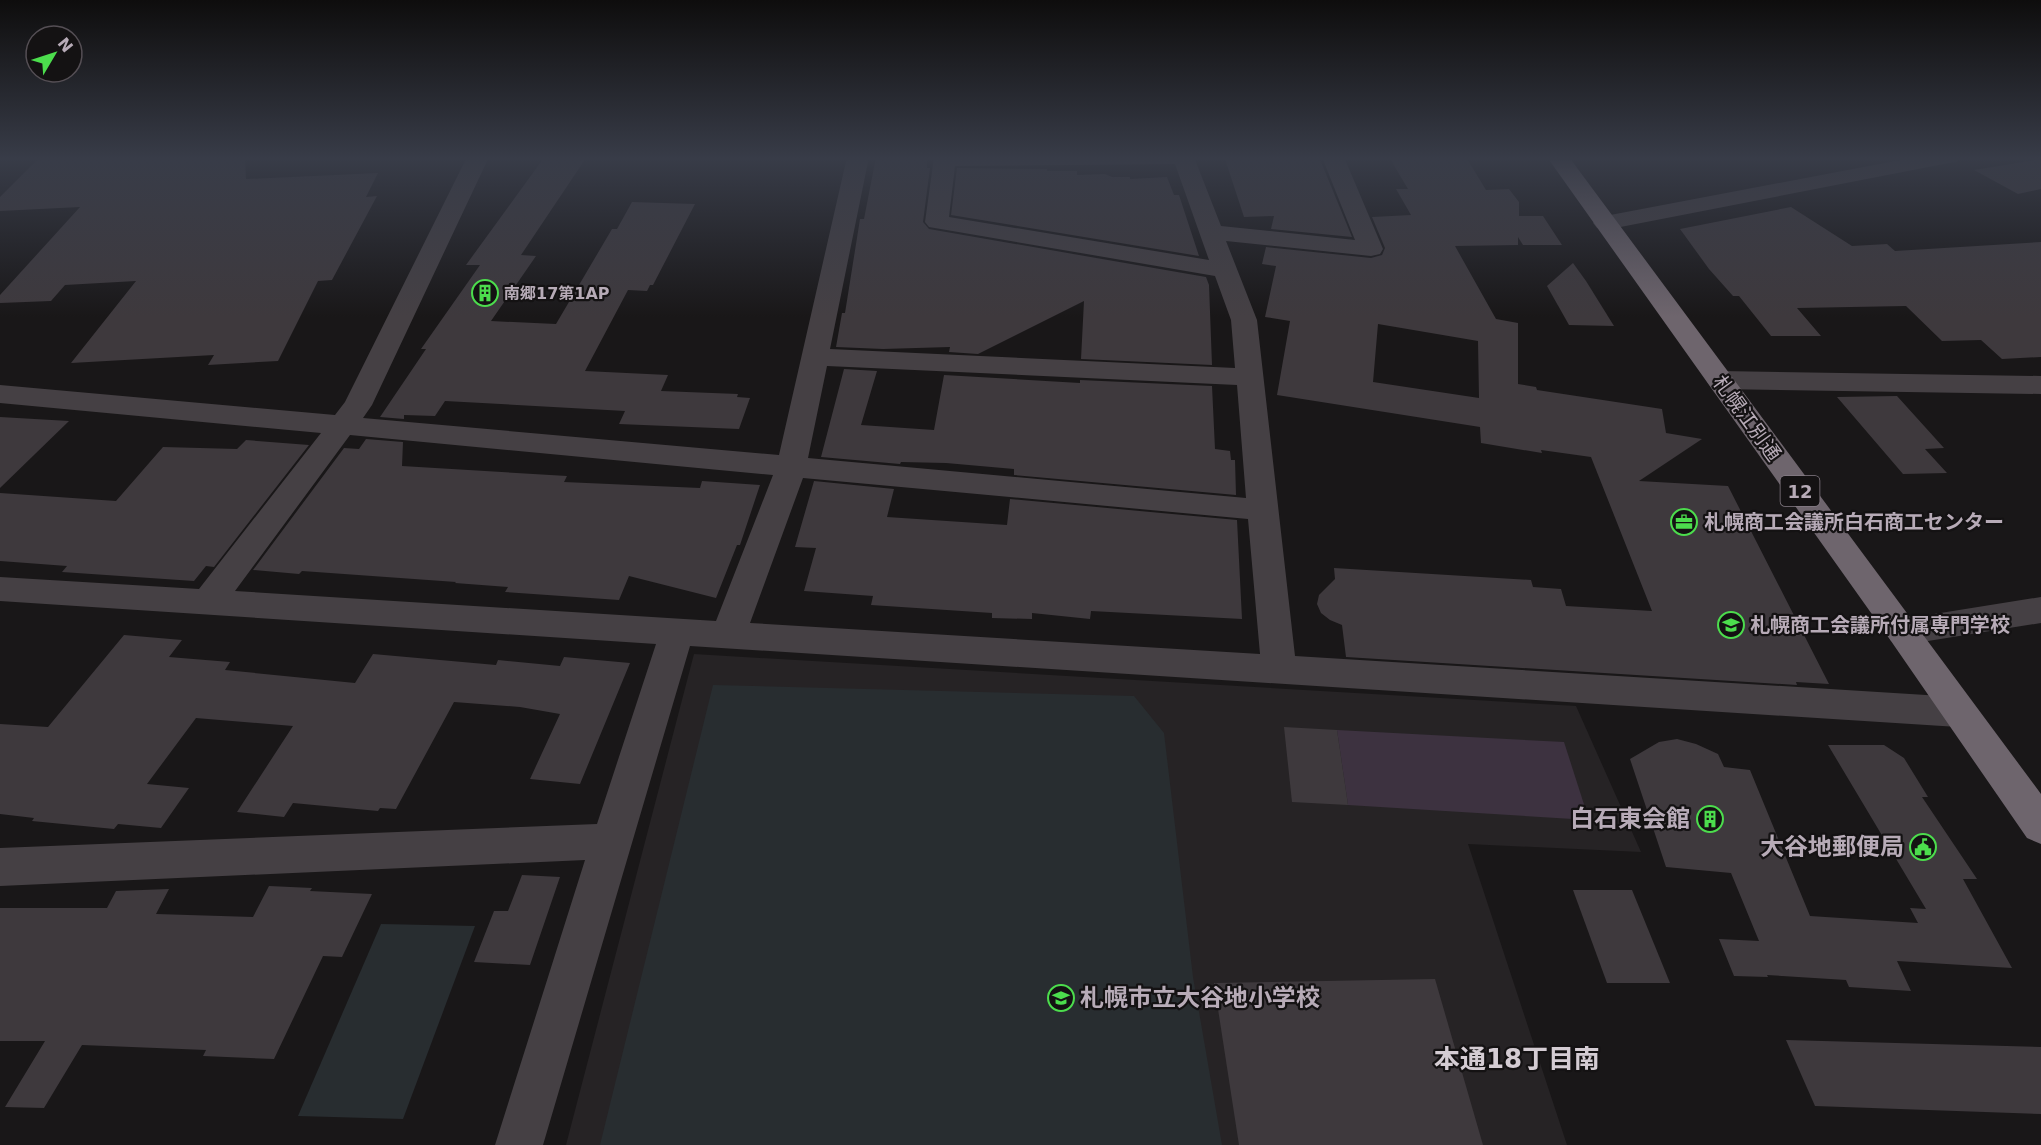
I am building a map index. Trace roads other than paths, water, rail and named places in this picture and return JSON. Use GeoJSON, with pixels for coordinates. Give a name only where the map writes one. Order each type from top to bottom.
{"type":"FeatureCollection","features":[{"type":"Feature","properties":{"kind":"highway","name":"札幌江別通"},"geometry":{"type":"LineString","coordinates":[[1596,210],[1903,632],[2041,826]]}},
{"type":"Feature","properties":{"kind":"street"},"geometry":{"type":"LineString","coordinates":[[208,602],[358,405],[452,210]]}},
{"type":"Feature","properties":{"kind":"street"},"geometry":{"type":"LineString","coordinates":[[728,635],[791,468],[847,210]]}},
{"type":"Feature","properties":{"kind":"street"},"geometry":{"type":"LineString","coordinates":[[938,210],[937,222],[1225,270]]}},
{"type":"Feature","properties":{"kind":"street"},"geometry":{"type":"LineString","coordinates":[[1203,210],[1244,320],[1279,669]]}},
{"type":"Feature","properties":{"kind":"street"},"geometry":{"type":"LineString","coordinates":[[1211,232],[1371,249],[1355,210]]}},
{"type":"Feature","properties":{"kind":"street"},"geometry":{"type":"LineString","coordinates":[[1605,223],[1670,210]]}},
{"type":"Feature","properties":{"kind":"street"},"geometry":{"type":"LineString","coordinates":[[816,357],[1250,377]]}},
{"type":"Feature","properties":{"kind":"street"},"geometry":{"type":"LineString","coordinates":[[1720,380],[2041,385]]}},
{"type":"Feature","properties":{"kind":"street"},"geometry":{"type":"LineString","coordinates":[[0,394],[1263,510]]}},
{"type":"Feature","properties":{"kind":"street"},"geometry":{"type":"LineString","coordinates":[[0,589],[677,633],[1958,711]]}},
{"type":"Feature","properties":{"kind":"street"},"geometry":{"type":"LineString","coordinates":[[1903,632],[2041,610]]}},
{"type":"Feature","properties":{"kind":"street"},"geometry":{"type":"LineString","coordinates":[[519,1145],[677,633]]}},
{"type":"Feature","properties":{"kind":"street"},"geometry":{"type":"LineString","coordinates":[[0,867],[611,841]]}},
{"type":"Feature","properties":{"kind":"place","name":"南郷17第1AP"},"geometry":{"type":"Point","coordinates":[485,293]}},
{"type":"Feature","properties":{"kind":"place","name":"札幌商工会議所白石商工センター"},"geometry":{"type":"Point","coordinates":[1684,522]}},
{"type":"Feature","properties":{"kind":"place","name":"札幌商工会議所付属専門学校"},"geometry":{"type":"Point","coordinates":[1731,625]}},
{"type":"Feature","properties":{"kind":"place","name":"白石東会館"},"geometry":{"type":"Point","coordinates":[1710,819]}},
{"type":"Feature","properties":{"kind":"place","name":"大谷地郵便局"},"geometry":{"type":"Point","coordinates":[1923,847]}},
{"type":"Feature","properties":{"kind":"place","name":"札幌市立大谷地小学校"},"geometry":{"type":"Point","coordinates":[1061,998]}},
{"type":"Feature","properties":{"kind":"district","name":"本通18丁目南"},"geometry":{"type":"Point","coordinates":[1517,1059]}}]}
